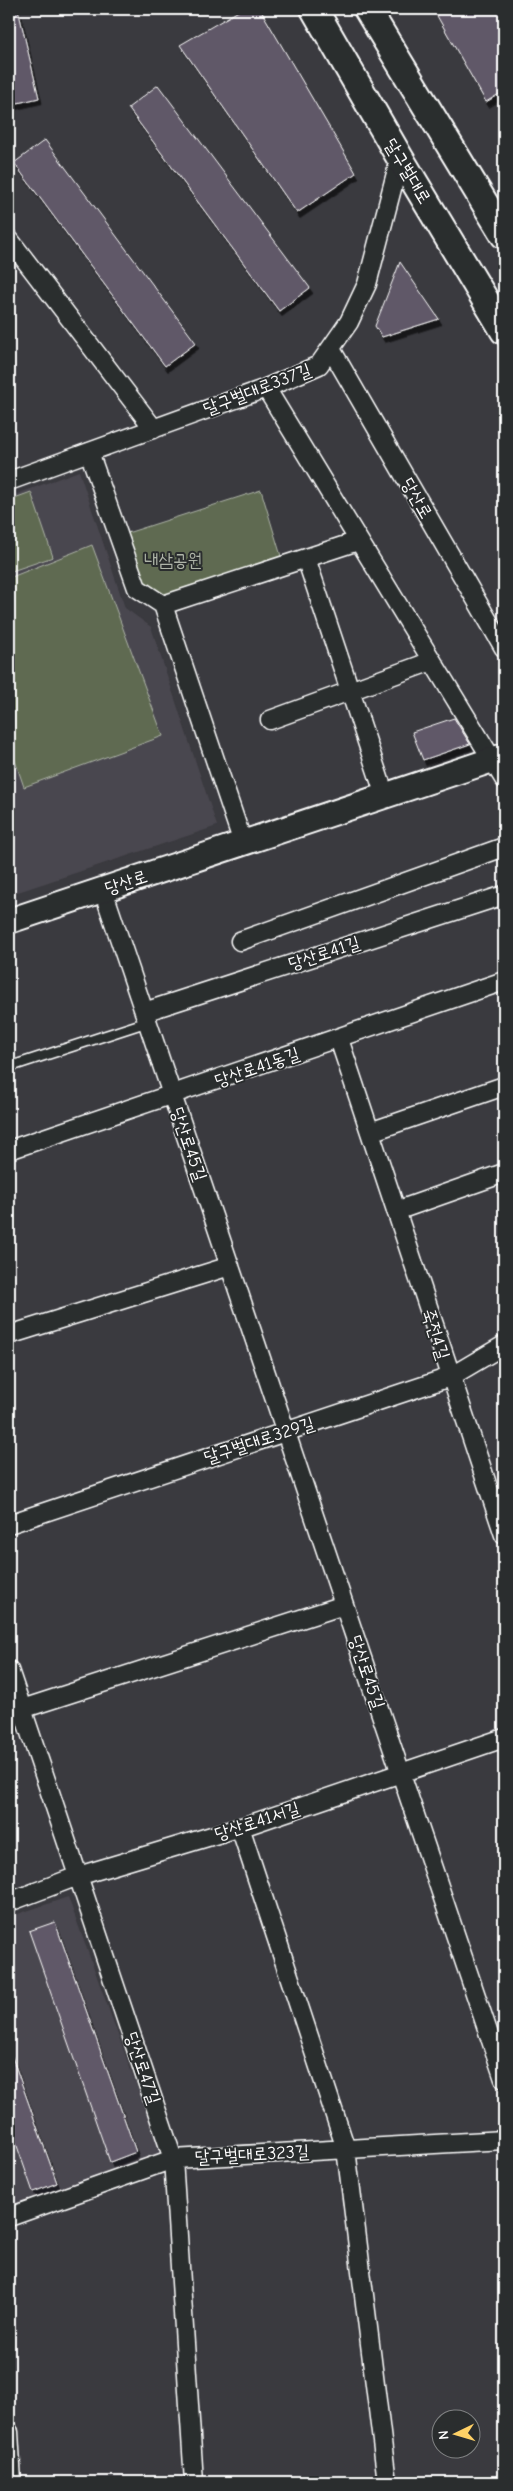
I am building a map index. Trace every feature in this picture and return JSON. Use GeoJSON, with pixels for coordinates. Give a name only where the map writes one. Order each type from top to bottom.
{"type":"FeatureCollection","features":[{"type":"Feature","properties":{"kind":"main road","name":"달구벌대로"},"geometry":{"type":"LineString","coordinates":[[314,9],[400,158],[504,331]]}},
{"type":"Feature","properties":{"kind":"main road"},"geometry":{"type":"LineString","coordinates":[[367,9],[504,235]]}},
{"type":"Feature","properties":{"kind":"main road","name":"당산로"},"geometry":{"type":"LineString","coordinates":[[9,921],[385,796],[501,765]]}},
{"type":"Feature","properties":{"kind":"street","name":"달구벌대로337길"},"geometry":{"type":"LineString","coordinates":[[9,481],[266,388],[320,365],[349,322],[367,284],[400,158]]}},
{"type":"Feature","properties":{"kind":"street"},"geometry":{"type":"LineString","coordinates":[[9,239],[154,429]]}},
{"type":"Feature","properties":{"kind":"street","name":"당산로"},"geometry":{"type":"LineString","coordinates":[[331,349],[504,648]]}},
{"type":"Feature","properties":{"kind":"street","name":"당산로"},"geometry":{"type":"LineString","coordinates":[[266,388],[432,661],[501,765]]}},
{"type":"Feature","properties":{"kind":"street"},"geometry":{"type":"LineString","coordinates":[[89,452],[137,588],[163,606],[243,844]]}},
{"type":"Feature","properties":{"kind":"street"},"geometry":{"type":"LineString","coordinates":[[163,606],[358,541]]}},
{"type":"Feature","properties":{"kind":"street"},"geometry":{"type":"LineString","coordinates":[[306,558],[385,796]]}},
{"type":"Feature","properties":{"kind":"street"},"geometry":{"type":"LineString","coordinates":[[270,720],[432,661]]}},
{"type":"Feature","properties":{"kind":"street"},"geometry":{"type":"LineString","coordinates":[[240,941],[504,847]]}},
{"type":"Feature","properties":{"kind":"street","name":"당산로45길"},"geometry":{"type":"LineString","coordinates":[[103,890],[504,2078]]}},
{"type":"Feature","properties":{"kind":"street","name":"당산로41길"},"geometry":{"type":"LineString","coordinates":[[146,1017],[504,895]]}},
{"type":"Feature","properties":{"kind":"street","name":"당산로41동길"},"geometry":{"type":"LineString","coordinates":[[9,1150],[340,1039],[504,981]]}},
{"type":"Feature","properties":{"kind":"street","name":"죽전4길"},"geometry":{"type":"LineString","coordinates":[[340,1039],[504,1535]]}},
{"type":"Feature","properties":{"kind":"street"},"geometry":{"type":"LineString","coordinates":[[370,1132],[504,1086]]}},
{"type":"Feature","properties":{"kind":"street"},"geometry":{"type":"LineString","coordinates":[[396,1211],[504,1173]]}},
{"type":"Feature","properties":{"kind":"street"},"geometry":{"type":"LineString","coordinates":[[9,1335],[230,1266]]}},
{"type":"Feature","properties":{"kind":"street","name":"달구벌대로329길"},"geometry":{"type":"LineString","coordinates":[[9,1524],[450,1376],[504,1345]]}},
{"type":"Feature","properties":{"kind":"street"},"geometry":{"type":"LineString","coordinates":[[22,1709],[344,1604]]}},
{"type":"Feature","properties":{"kind":"street","name":"당산로47길"},"geometry":{"type":"LineString","coordinates":[[9,1670],[174,2159],[194,2482]]}},
{"type":"Feature","properties":{"kind":"street","name":"당산로41서길"},"geometry":{"type":"LineString","coordinates":[[9,1902],[78,1876],[240,1827],[504,1738]]}},
{"type":"Feature","properties":{"kind":"street"},"geometry":{"type":"LineString","coordinates":[[240,1827],[346,2149],[388,2482]]}},
{"type":"Feature","properties":{"kind":"street","name":"달구벌대로323길"},"geometry":{"type":"LineString","coordinates":[[9,2217],[174,2159],[504,2140]]}},
{"type":"Feature","properties":{"kind":"street"},"geometry":{"type":"LineString","coordinates":[[9,2432],[12,2482]]}},
{"type":"Feature","properties":{"kind":"lane"},"geometry":{"type":"LineString","coordinates":[[9,1067],[146,1017]]}},
{"type":"Feature","properties":{"kind":"shaded area"},"geometry":{"type":"Polygon","coordinates":[[[79,471],[125,608],[151,627],[217,826],[9,895],[9,497],[79,471]]]}},
{"type":"Feature","properties":{"kind":"shaded area"},"geometry":{"type":"Polygon","coordinates":[[[68,1897],[162,2156],[9,2208],[9,1917],[68,1897]]]}},
{"type":"Feature","properties":{"kind":"green space","name":"내삼공원"},"geometry":{"type":"Polygon","coordinates":[[[261,490],[284,566],[163,605],[137,588],[118,536],[261,490]]]}},
{"type":"Feature","properties":{"kind":"green space"},"geometry":{"type":"Polygon","coordinates":[[[31,492],[53,557],[9,572],[9,500],[31,492]]]}},
{"type":"Feature","properties":{"kind":"green space"},"geometry":{"type":"Polygon","coordinates":[[[92,545],[163,736],[24,787],[9,743],[9,578],[92,545]]]}},
{"type":"Feature","properties":{"kind":"building"},"geometry":{"type":"Polygon","coordinates":[[[9,9],[18,9],[39,98],[9,105],[9,9]]]}},
{"type":"Feature","properties":{"kind":"building"},"geometry":{"type":"Polygon","coordinates":[[[242,9],[260,9],[356,173],[297,213],[180,45],[242,9]]]}},
{"type":"Feature","properties":{"kind":"building"},"geometry":{"type":"Polygon","coordinates":[[[445,9],[504,9],[504,91],[486,102],[436,14],[445,9]]]}},
{"type":"Feature","properties":{"kind":"building"},"geometry":{"type":"Polygon","coordinates":[[[158,85],[310,288],[279,311],[128,108],[158,85]]]}},
{"type":"Feature","properties":{"kind":"building"},"geometry":{"type":"Polygon","coordinates":[[[45,140],[196,343],[165,366],[14,163],[45,140]]]}},
{"type":"Feature","properties":{"kind":"building"},"geometry":{"type":"Polygon","coordinates":[[[400,262],[439,319],[382,337],[375,326],[400,262]]]}},
{"type":"Feature","properties":{"kind":"building"},"geometry":{"type":"Polygon","coordinates":[[[454,718],[470,744],[423,760],[412,732],[454,718]]]}},
{"type":"Feature","properties":{"kind":"building"},"geometry":{"type":"Polygon","coordinates":[[[55,1922],[136,2152],[110,2162],[29,1931],[55,1922]]]}},
{"type":"Feature","properties":{"kind":"building"},"geometry":{"type":"Polygon","coordinates":[[[9,2054],[11,2054],[57,2183],[33,2192],[9,2123],[9,2054]]]}}]}
